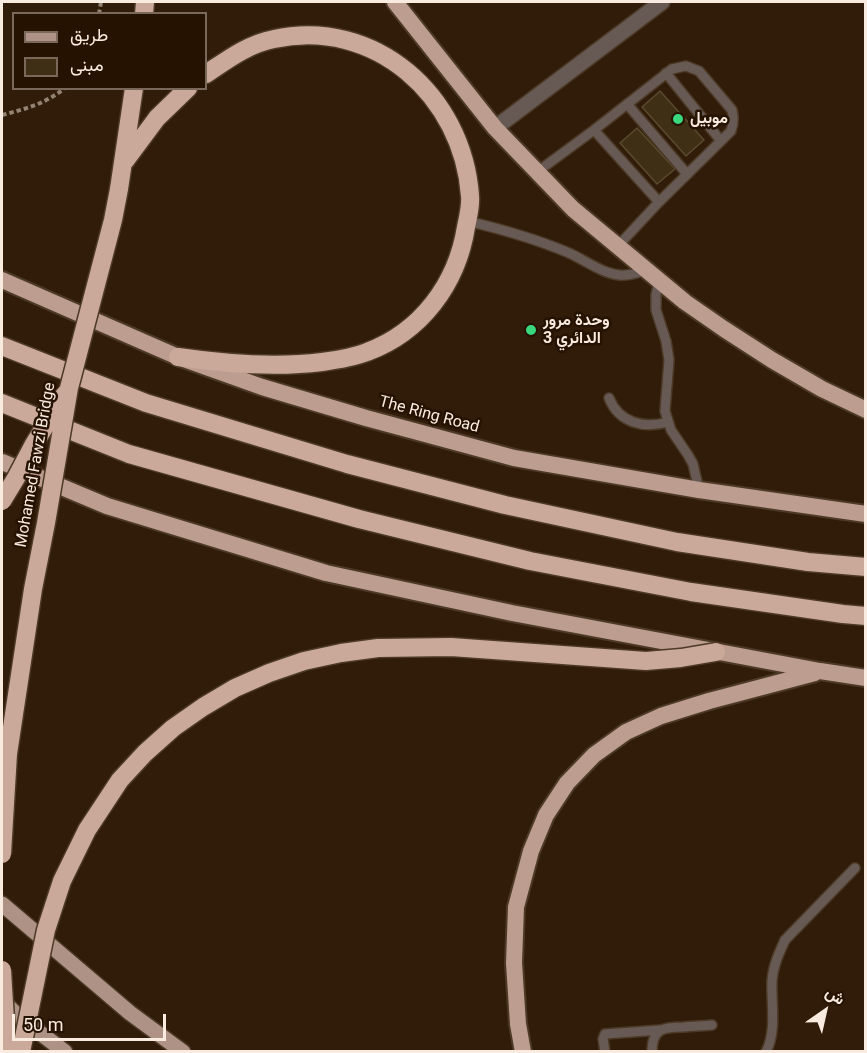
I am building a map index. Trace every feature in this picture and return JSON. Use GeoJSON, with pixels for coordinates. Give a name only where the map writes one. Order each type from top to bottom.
{"type":"FeatureCollection","features":[{"type":"Feature","properties":{"kind":"highway"},"geometry":{"type":"LineString","coordinates":[[395,2],[495,128],[573,209],[685,302],[772,360],[866,411]]}},
{"type":"Feature","properties":{"kind":"highway"},"geometry":{"type":"LineString","coordinates":[[178,357],[261,366],[303,364],[344,359],[386,344],[405,332],[422,317],[437,300],[449,281],[464,239],[470,198],[466,167],[456,137],[442,109],[422,85],[399,64],[371,48],[323,35],[298,35],[273,39],[249,47],[207,73]]}},
{"type":"Feature","properties":{"kind":"highway","name":"Mohamed Fawzi Bridge"},"geometry":{"type":"LineString","coordinates":[[2,854],[10,743],[33,589],[69,388],[113,220],[134,90]]}},
{"type":"Feature","properties":{"kind":"highway"},"geometry":{"type":"LineString","coordinates":[[122,165],[157,118],[186,90]]}},
{"type":"Feature","properties":{"kind":"highway","name":"The Ring Road"},"geometry":{"type":"LineString","coordinates":[[2,280],[178,357],[285,394],[366,418],[514,458],[699,490],[866,514]]}},
{"type":"Feature","properties":{"kind":"highway"},"geometry":{"type":"LineString","coordinates":[[2,346],[146,403],[347,464],[505,505],[677,542],[808,562],[866,567]]}},
{"type":"Feature","properties":{"kind":"highway"},"geometry":{"type":"LineString","coordinates":[[2,501],[69,388]]}},
{"type":"Feature","properties":{"kind":"highway"},"geometry":{"type":"LineString","coordinates":[[2,403],[129,454],[371,522],[530,561],[691,592],[866,616]]}},
{"type":"Feature","properties":{"kind":"highway"},"geometry":{"type":"LineString","coordinates":[[2,462],[107,506],[326,573],[512,613],[866,678]]}},
{"type":"Feature","properties":{"kind":"highway"},"geometry":{"type":"LineString","coordinates":[[21,1052],[46,930],[62,881],[87,830],[120,780],[145,753],[173,728],[227,693],[269,673],[304,661],[378,648],[451,647],[646,661],[716,652]]}},
{"type":"Feature","properties":{"kind":"highway"},"geometry":{"type":"LineString","coordinates":[[523,1052],[518,1024],[514,963],[516,907],[531,851],[546,815],[567,783],[594,755],[626,732],[661,716],[820,671]]}},
{"type":"Feature","properties":{"kind":"highway"},"geometry":{"type":"LineString","coordinates":[[2,969],[7,1052]]}},
{"type":"Feature","properties":{"kind":"main road"},"geometry":{"type":"LineString","coordinates":[[2,904],[130,1013],[183,1052]]}},
{"type":"Feature","properties":{"kind":"main road"},"geometry":{"type":"LineString","coordinates":[[2,1000],[18,1016],[65,1052]]}},
{"type":"Feature","properties":{"kind":"street"},"geometry":{"type":"LineString","coordinates":[[495,128],[662,2]]}},
{"type":"Feature","properties":{"kind":"lane"},"geometry":{"type":"LineString","coordinates":[[537,172],[666,73],[678,66],[692,67],[699,71],[732,110],[734,124],[731,131],[617,247]]}},
{"type":"Feature","properties":{"kind":"lane"},"geometry":{"type":"LineString","coordinates":[[666,73],[721,141]]}},
{"type":"Feature","properties":{"kind":"lane"},"geometry":{"type":"LineString","coordinates":[[627,104],[687,174]]}},
{"type":"Feature","properties":{"kind":"lane"},"geometry":{"type":"LineString","coordinates":[[594,130],[659,202]]}},
{"type":"Feature","properties":{"kind":"lane"},"geometry":{"type":"LineString","coordinates":[[467,221],[567,252],[609,273],[653,275],[656,310],[666,341],[669,360],[665,411],[671,430],[693,464],[699,490]]}},
{"type":"Feature","properties":{"kind":"lane"},"geometry":{"type":"LineString","coordinates":[[609,398],[615,410],[625,419],[649,426],[668,422]]}},
{"type":"Feature","properties":{"kind":"lane"},"geometry":{"type":"LineString","coordinates":[[766,1052],[772,1034],[772,980],[785,940],[855,868]]}},
{"type":"Feature","properties":{"kind":"lane"},"geometry":{"type":"LineString","coordinates":[[652,1052],[653,1039],[665,1027],[712,1025]]}},
{"type":"Feature","properties":{"kind":"lane"},"geometry":{"type":"LineString","coordinates":[[605,1052],[603,1039],[605,1034],[660,1030]]}},
{"type":"Feature","properties":{"kind":"path"},"geometry":{"type":"LineString","coordinates":[[2,115],[50,100],[62,90]]}},
{"type":"Feature","properties":{"kind":"building"},"geometry":{"type":"Polygon","coordinates":[[[660,91],[704,140],[686,156],[642,107],[660,91]]]}},
{"type":"Feature","properties":{"kind":"building"},"geometry":{"type":"Polygon","coordinates":[[[637,128],[675,169],[657,184],[620,143],[637,128]]]}},
{"type":"Feature","properties":{"kind":"place","name":"موبيل"},"geometry":{"type":"Point","coordinates":[678,119]}},
{"type":"Feature","properties":{"kind":"place","name":"وحدة مرور الدائري 3"},"geometry":{"type":"Point","coordinates":[531,330]}}]}
